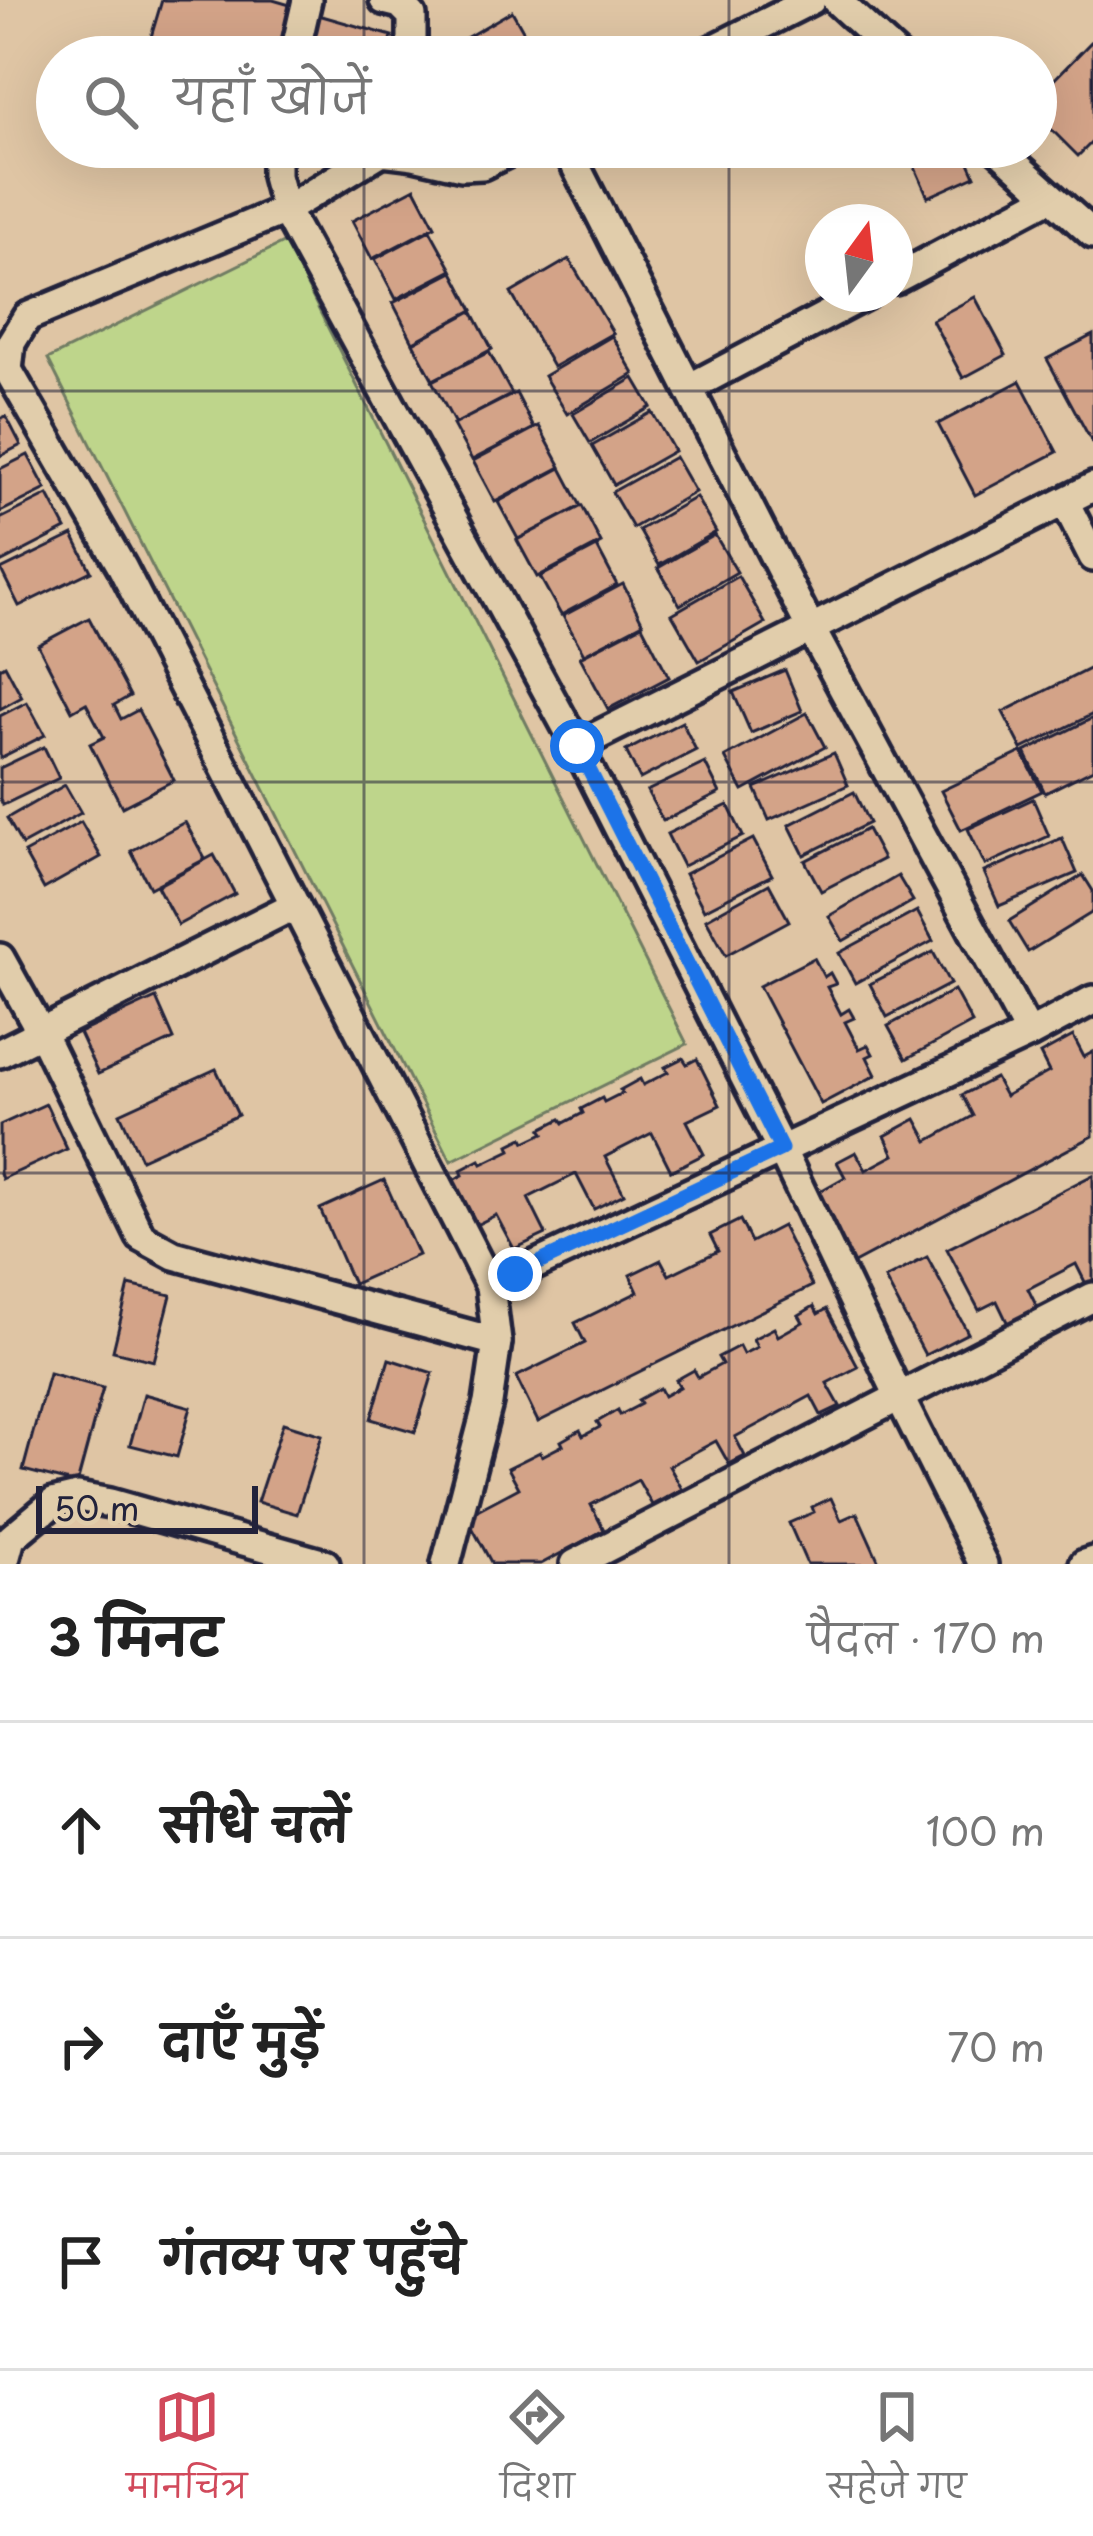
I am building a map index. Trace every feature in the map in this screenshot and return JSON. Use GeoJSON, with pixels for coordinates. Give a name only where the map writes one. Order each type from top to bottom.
{"type":"FeatureCollection","features":[{"type":"Feature","properties":{"kind":"street"},"geometry":{"type":"LineString","coordinates":[[299,36],[307,0]]}},
{"type":"Feature","properties":{"kind":"street"},"geometry":{"type":"LineString","coordinates":[[384,0],[400,4],[412,16],[412,36]]}},
{"type":"Feature","properties":{"kind":"street"},"geometry":{"type":"LineString","coordinates":[[740,36],[811,0]]}},
{"type":"Feature","properties":{"kind":"street"},"geometry":{"type":"LineString","coordinates":[[836,0],[875,36]]}},
{"type":"Feature","properties":{"kind":"street"},"geometry":{"type":"LineString","coordinates":[[277,168],[285,210],[577,746],[983,1564]]}},
{"type":"Feature","properties":{"kind":"street"},"geometry":{"type":"LineString","coordinates":[[352,168],[285,210],[27,317],[11,343],[8,370],[122,567],[490,1286],[497,1342],[488,1403],[446,1564]]}},
{"type":"Feature","properties":{"kind":"street"},"geometry":{"type":"LineString","coordinates":[[577,168],[811,627],[1029,1034]]}},
{"type":"Feature","properties":{"kind":"street"},"geometry":{"type":"LineString","coordinates":[[1019,168],[1093,234]]}},
{"type":"Feature","properties":{"kind":"street"},"geometry":{"type":"LineString","coordinates":[[913,269],[1050,197]]}},
{"type":"Feature","properties":{"kind":"street"},"geometry":{"type":"LineString","coordinates":[[689,388],[833,312]]}},
{"type":"Feature","properties":{"kind":"street"},"geometry":{"type":"LineString","coordinates":[[577,746],[1093,487]]}},
{"type":"Feature","properties":{"kind":"street"},"geometry":{"type":"LineString","coordinates":[[1065,502],[1093,557]]}},
{"type":"Feature","properties":{"kind":"street"},"geometry":{"type":"LineString","coordinates":[[0,1053],[295,904]]}},
{"type":"Feature","properties":{"kind":"street"},"geometry":{"type":"LineString","coordinates":[[0,958],[142,1238],[174,1255],[497,1342]]}},
{"type":"Feature","properties":{"kind":"street"},"geometry":{"type":"LineString","coordinates":[[490,1286],[1093,1000]]}},
{"type":"Feature","properties":{"kind":"street"},"geometry":{"type":"LineString","coordinates":[[575,1564],[1093,1297]]}},
{"type":"Feature","properties":{"kind":"street"},"geometry":{"type":"LineString","coordinates":[[5,1539],[53,1502],[78,1498],[325,1564]]}},
{"type":"Feature","properties":{"kind":"street"},"geometry":{"type":"LineString","coordinates":[[1084,1564],[1093,1562]]}},
{"type":"Feature","properties":{"kind":"green space"},"geometry":{"type":"Polygon","coordinates":[[[285,242],[687,1044],[451,1161],[48,359],[285,242]]]}},
{"type":"Feature","properties":{"kind":"building"},"geometry":{"type":"Polygon","coordinates":[[[162,0],[273,0],[297,7],[288,36],[151,36],[162,0]]]}},
{"type":"Feature","properties":{"kind":"building"},"geometry":{"type":"Polygon","coordinates":[[[512,11],[526,36],[469,36],[512,11]]]}},
{"type":"Feature","properties":{"kind":"building"},"geometry":{"type":"Polygon","coordinates":[[[315,14],[392,36],[308,36],[315,14]]]}},
{"type":"Feature","properties":{"kind":"building"},"geometry":{"type":"Polygon","coordinates":[[[1093,40],[1093,141],[1078,156],[1057,135],[1057,77],[1093,40]]]}},
{"type":"Feature","properties":{"kind":"building"},"geometry":{"type":"Polygon","coordinates":[[[915,168],[971,168],[975,176],[928,197],[915,168]]]}},
{"type":"Feature","properties":{"kind":"building"},"geometry":{"type":"Polygon","coordinates":[[[415,188],[435,226],[372,259],[352,221],[415,188]]]}},
{"type":"Feature","properties":{"kind":"building"},"geometry":{"type":"Polygon","coordinates":[[[430,230],[452,270],[396,299],[375,259],[430,230]]]}},
{"type":"Feature","properties":{"kind":"building"},"geometry":{"type":"Polygon","coordinates":[[[569,259],[613,333],[553,367],[511,293],[569,259]]]}},
{"type":"Feature","properties":{"kind":"building"},"geometry":{"type":"Polygon","coordinates":[[[453,272],[473,310],[413,342],[393,303],[453,272]]]}},
{"type":"Feature","properties":{"kind":"building"},"geometry":{"type":"Polygon","coordinates":[[[975,297],[1006,355],[963,378],[932,320],[975,297]]]}},
{"type":"Feature","properties":{"kind":"building"},"geometry":{"type":"Polygon","coordinates":[[[472,311],[492,349],[433,380],[413,343],[472,311]]]}},
{"type":"Feature","properties":{"kind":"building"},"geometry":{"type":"Polygon","coordinates":[[[1093,335],[1093,444],[1047,359],[1093,335]]]}},
{"type":"Feature","properties":{"kind":"building"},"geometry":{"type":"Polygon","coordinates":[[[612,336],[634,374],[567,414],[544,376],[612,336]]]}},
{"type":"Feature","properties":{"kind":"building"},"geometry":{"type":"Polygon","coordinates":[[[489,352],[512,394],[455,424],[432,381],[489,352]]]}},
{"type":"Feature","properties":{"kind":"building"},"geometry":{"type":"Polygon","coordinates":[[[634,378],[651,407],[590,443],[573,414],[634,378]]]}},
{"type":"Feature","properties":{"kind":"building"},"geometry":{"type":"Polygon","coordinates":[[[1020,381],[1057,452],[975,495],[938,424],[1020,381]]]}},
{"type":"Feature","properties":{"kind":"building"},"geometry":{"type":"Polygon","coordinates":[[[516,393],[534,428],[472,460],[453,425],[516,393]]]}},
{"type":"Feature","properties":{"kind":"building"},"geometry":{"type":"Polygon","coordinates":[[[652,412],[674,451],[614,485],[592,446],[652,412]]]}},
{"type":"Feature","properties":{"kind":"building"},"geometry":{"type":"Polygon","coordinates":[[[6,416],[21,445],[0,456],[0,419],[6,416]]]}},
{"type":"Feature","properties":{"kind":"building"},"geometry":{"type":"Polygon","coordinates":[[[539,426],[561,467],[495,502],[473,461],[539,426]]]}},
{"type":"Feature","properties":{"kind":"building"},"geometry":{"type":"Polygon","coordinates":[[[28,455],[46,489],[0,512],[0,469],[28,455]]]}},
{"type":"Feature","properties":{"kind":"building"},"geometry":{"type":"Polygon","coordinates":[[[675,457],[695,492],[633,528],[612,492],[675,457]]]}},
{"type":"Feature","properties":{"kind":"building"},"geometry":{"type":"Polygon","coordinates":[[[561,468],[581,506],[518,539],[498,502],[561,468]]]}},
{"type":"Feature","properties":{"kind":"building"},"geometry":{"type":"Polygon","coordinates":[[[48,495],[66,529],[0,563],[0,519],[48,495]]]}},
{"type":"Feature","properties":{"kind":"building"},"geometry":{"type":"Polygon","coordinates":[[[696,497],[716,532],[659,565],[639,530],[696,497]]]}},
{"type":"Feature","properties":{"kind":"building"},"geometry":{"type":"Polygon","coordinates":[[[582,506],[601,543],[537,577],[517,540],[582,506]]]}},
{"type":"Feature","properties":{"kind":"building"},"geometry":{"type":"Polygon","coordinates":[[[73,535],[91,571],[19,606],[1,570],[73,535]]]}},
{"type":"Feature","properties":{"kind":"building"},"geometry":{"type":"Polygon","coordinates":[[[715,535],[737,572],[680,605],[658,568],[715,535]]]}},
{"type":"Feature","properties":{"kind":"building"},"geometry":{"type":"Polygon","coordinates":[[[597,547],[617,585],[561,615],[540,577],[597,547]]]}},
{"type":"Feature","properties":{"kind":"building"},"geometry":{"type":"Polygon","coordinates":[[[738,576],[765,623],[699,661],[672,614],[738,576]]]}},
{"type":"Feature","properties":{"kind":"building"},"geometry":{"type":"Polygon","coordinates":[[[623,584],[643,623],[584,654],[563,616],[623,584]]]}},
{"type":"Feature","properties":{"kind":"building"},"geometry":{"type":"Polygon","coordinates":[[[89,618],[130,696],[114,705],[121,719],[138,710],[174,780],[122,807],[90,744],[104,737],[86,703],[72,711],[38,645],[89,618]]]}},
{"type":"Feature","properties":{"kind":"building"},"geometry":{"type":"Polygon","coordinates":[[[642,625],[669,677],[608,709],[580,657],[642,625]]]}},
{"type":"Feature","properties":{"kind":"building"},"geometry":{"type":"Polygon","coordinates":[[[5,665],[22,697],[0,709],[0,668],[5,665]]]}},
{"type":"Feature","properties":{"kind":"building"},"geometry":{"type":"Polygon","coordinates":[[[1093,667],[1093,714],[1022,749],[1003,712],[1093,667]]]}},
{"type":"Feature","properties":{"kind":"building"},"geometry":{"type":"Polygon","coordinates":[[[785,670],[802,711],[751,733],[733,692],[785,670]]]}},
{"type":"Feature","properties":{"kind":"building"},"geometry":{"type":"Polygon","coordinates":[[[27,702],[45,735],[0,758],[0,716],[27,702]]]}},
{"type":"Feature","properties":{"kind":"building"},"geometry":{"type":"Polygon","coordinates":[[[807,713],[825,747],[743,791],[725,757],[807,713]]]}},
{"type":"Feature","properties":{"kind":"building"},"geometry":{"type":"Polygon","coordinates":[[[1093,718],[1093,769],[1045,793],[1025,752],[1093,718]]]}},
{"type":"Feature","properties":{"kind":"building"},"geometry":{"type":"Polygon","coordinates":[[[682,722],[696,750],[640,779],[626,751],[682,722]]]}},
{"type":"Feature","properties":{"kind":"building"},"geometry":{"type":"Polygon","coordinates":[[[44,747],[59,778],[3,805],[0,768],[44,747]]]}},
{"type":"Feature","properties":{"kind":"building"},"geometry":{"type":"Polygon","coordinates":[[[1022,752],[1042,791],[961,830],[941,791],[1022,752]]]}},
{"type":"Feature","properties":{"kind":"building"},"geometry":{"type":"Polygon","coordinates":[[[834,753],[848,785],[769,820],[755,788],[834,753]]]}},
{"type":"Feature","properties":{"kind":"building"},"geometry":{"type":"Polygon","coordinates":[[[705,763],[720,793],[663,821],[647,791],[705,763]]]}},
{"type":"Feature","properties":{"kind":"building"},"geometry":{"type":"Polygon","coordinates":[[[65,785],[81,813],[22,845],[7,818],[65,785]]]}},
{"type":"Feature","properties":{"kind":"building"},"geometry":{"type":"Polygon","coordinates":[[[854,792],[869,823],[804,855],[789,825],[854,792]]]}},
{"type":"Feature","properties":{"kind":"building"},"geometry":{"type":"Polygon","coordinates":[[[1033,799],[1049,836],[985,865],[968,829],[1033,799]]]}},
{"type":"Feature","properties":{"kind":"building"},"geometry":{"type":"Polygon","coordinates":[[[728,805],[743,836],[683,866],[667,834],[728,805]]]}},
{"type":"Feature","properties":{"kind":"building"},"geometry":{"type":"Polygon","coordinates":[[[81,822],[101,857],[44,889],[24,853],[81,822]]]}},
{"type":"Feature","properties":{"kind":"building"},"geometry":{"type":"Polygon","coordinates":[[[185,822],[205,859],[150,888],[131,851],[185,822]]]}},
{"type":"Feature","properties":{"kind":"building"},"geometry":{"type":"Polygon","coordinates":[[[867,829],[883,859],[821,891],[805,861],[867,829]]]}},
{"type":"Feature","properties":{"kind":"building"},"geometry":{"type":"Polygon","coordinates":[[[1062,838],[1077,873],[999,906],[984,872],[1062,838]]]}},
{"type":"Feature","properties":{"kind":"building"},"geometry":{"type":"Polygon","coordinates":[[[753,839],[772,875],[704,910],[685,874],[753,839]]]}},
{"type":"Feature","properties":{"kind":"building"},"geometry":{"type":"Polygon","coordinates":[[[214,855],[235,894],[178,925],[157,886],[214,855]]]}},
{"type":"Feature","properties":{"kind":"building"},"geometry":{"type":"Polygon","coordinates":[[[1083,875],[1093,891],[1093,912],[1028,952],[1009,921],[1083,875]]]}},
{"type":"Feature","properties":{"kind":"building"},"geometry":{"type":"Polygon","coordinates":[[[898,876],[913,901],[843,941],[829,916],[898,876]]]}},
{"type":"Feature","properties":{"kind":"building"},"geometry":{"type":"Polygon","coordinates":[[[769,884],[789,921],[726,955],[706,919],[769,884]]]}},
{"type":"Feature","properties":{"kind":"building"},"geometry":{"type":"Polygon","coordinates":[[[917,911],[933,941],[855,983],[839,953],[917,911]]]}},
{"type":"Feature","properties":{"kind":"building"},"geometry":{"type":"Polygon","coordinates":[[[933,952],[950,984],[887,1017],[870,984],[933,952]]]}},
{"type":"Feature","properties":{"kind":"building"},"geometry":{"type":"Polygon","coordinates":[[[814,958],[824,977],[830,973],[836,984],[827,987],[841,1014],[849,1009],[854,1018],[845,1022],[859,1049],[868,1045],[873,1054],[867,1057],[876,1075],[821,1104],[759,986],[814,958]]]}},
{"type":"Feature","properties":{"kind":"building"},"geometry":{"type":"Polygon","coordinates":[[[954,990],[972,1023],[906,1059],[888,1026],[954,990]]]}},
{"type":"Feature","properties":{"kind":"building"},"geometry":{"type":"Polygon","coordinates":[[[156,998],[174,1039],[98,1074],[79,1033],[156,998]]]}},
{"type":"Feature","properties":{"kind":"building"},"geometry":{"type":"Polygon","coordinates":[[[1073,1036],[1084,1057],[1093,1052],[1093,1136],[852,1264],[815,1194],[845,1177],[837,1162],[856,1152],[866,1170],[894,1155],[885,1136],[916,1119],[928,1141],[973,1116],[962,1095],[995,1078],[1005,1096],[1049,1072],[1040,1054],[1073,1036]]]}},
{"type":"Feature","properties":{"kind":"building"},"geometry":{"type":"Polygon","coordinates":[[[683,1058],[687,1064],[697,1059],[720,1105],[687,1121],[704,1154],[671,1171],[652,1133],[605,1157],[624,1194],[594,1209],[576,1174],[528,1198],[546,1234],[514,1249],[496,1215],[476,1225],[453,1180],[463,1175],[461,1170],[511,1150],[509,1145],[544,1133],[541,1129],[561,1119],[564,1123],[640,1079],[643,1085],[683,1058]]]}},
{"type":"Feature","properties":{"kind":"building"},"geometry":{"type":"Polygon","coordinates":[[[216,1069],[238,1115],[141,1159],[120,1113],[216,1069]]]}},
{"type":"Feature","properties":{"kind":"building"},"geometry":{"type":"Polygon","coordinates":[[[46,1104],[67,1149],[2,1179],[0,1125],[46,1104]]]}},
{"type":"Feature","properties":{"kind":"building"},"geometry":{"type":"Polygon","coordinates":[[[1093,1175],[1093,1281],[1086,1284],[1076,1264],[1028,1289],[1038,1309],[1008,1324],[997,1301],[979,1310],[947,1249],[1093,1175]]]}},
{"type":"Feature","properties":{"kind":"building"},"geometry":{"type":"Polygon","coordinates":[[[384,1180],[418,1255],[353,1284],[320,1209],[384,1180]]]}},
{"type":"Feature","properties":{"kind":"building"},"geometry":{"type":"Polygon","coordinates":[[[740,1220],[751,1242],[782,1226],[812,1286],[538,1422],[516,1377],[585,1343],[575,1323],[638,1292],[630,1275],[661,1260],[669,1275],[718,1251],[710,1235],[740,1220]]]}},
{"type":"Feature","properties":{"kind":"building"},"geometry":{"type":"Polygon","coordinates":[[[927,1257],[968,1333],[925,1355],[885,1279],[927,1257]]]}},
{"type":"Feature","properties":{"kind":"building"},"geometry":{"type":"Polygon","coordinates":[[[129,1285],[171,1295],[154,1361],[113,1351],[129,1285]]]}},
{"type":"Feature","properties":{"kind":"building"},"geometry":{"type":"Polygon","coordinates":[[[814,1306],[818,1314],[827,1309],[858,1367],[827,1383],[840,1406],[821,1415],[811,1396],[735,1437],[745,1456],[729,1464],[716,1441],[669,1466],[682,1489],[652,1505],[638,1480],[591,1505],[604,1530],[541,1564],[492,1564],[466,1516],[519,1488],[508,1468],[563,1445],[561,1441],[580,1430],[583,1436],[600,1427],[597,1422],[641,1404],[638,1400],[660,1388],[664,1396],[680,1387],[676,1380],[694,1370],[698,1377],[722,1364],[718,1357],[739,1346],[743,1354],[757,1347],[753,1339],[774,1328],[778,1336],[803,1322],[799,1315],[814,1306]]]}},
{"type":"Feature","properties":{"kind":"building"},"geometry":{"type":"Polygon","coordinates":[[[389,1359],[433,1373],[415,1432],[371,1419],[389,1359]]]}},
{"type":"Feature","properties":{"kind":"building"},"geometry":{"type":"Polygon","coordinates":[[[49,1373],[103,1388],[77,1484],[23,1470],[49,1373]]]}},
{"type":"Feature","properties":{"kind":"building"},"geometry":{"type":"Polygon","coordinates":[[[144,1394],[191,1407],[177,1457],[130,1445],[144,1394]]]}},
{"type":"Feature","properties":{"kind":"building"},"geometry":{"type":"Polygon","coordinates":[[[283,1423],[322,1435],[297,1514],[257,1502],[283,1423]]]}},
{"type":"Feature","properties":{"kind":"building"},"geometry":{"type":"Polygon","coordinates":[[[831,1498],[841,1520],[857,1513],[880,1564],[807,1564],[789,1523],[831,1498]]]}},
{"type":"Feature","properties":{"kind":"route"},"geometry":{"type":"LineString","coordinates":[[515,1274],[781,1149],[577,746]]}}]}
